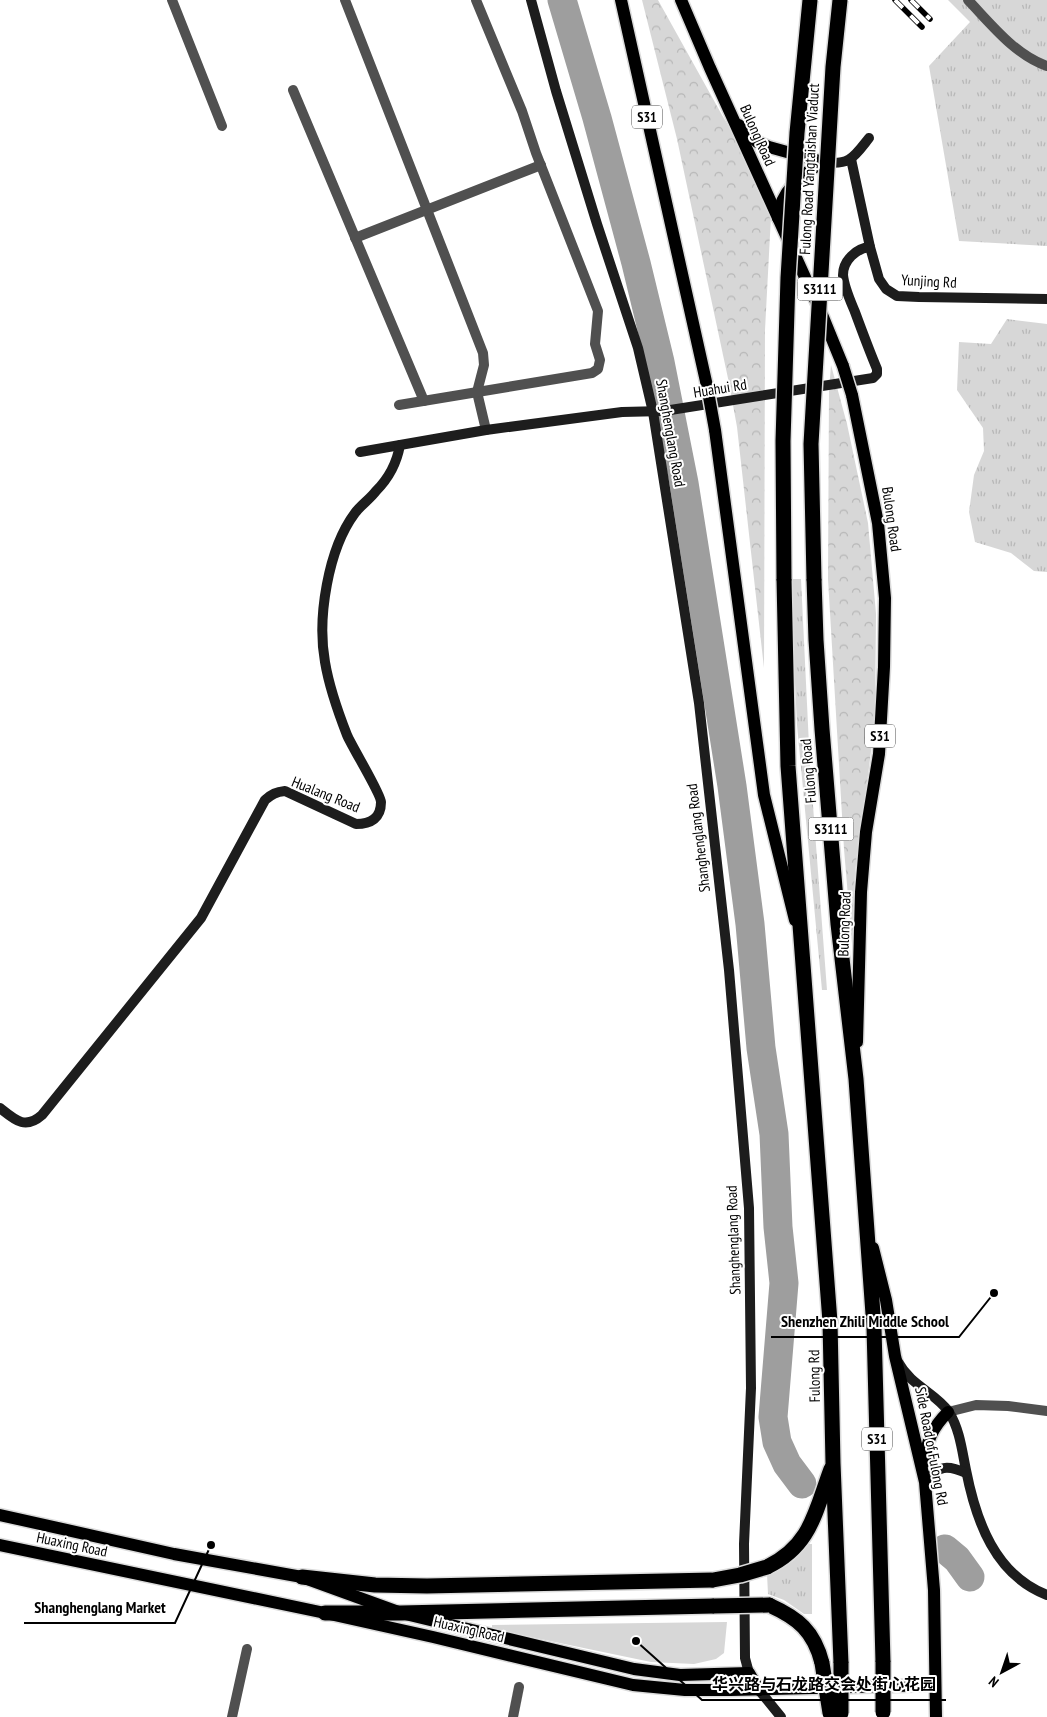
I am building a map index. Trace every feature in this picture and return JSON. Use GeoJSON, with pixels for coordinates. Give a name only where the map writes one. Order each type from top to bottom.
{"type":"FeatureCollection","features":[{"type":"Feature","properties":{"kind":"highway","name":"Fulong Road Yangtaishan Viaduct"},"geometry":{"type":"LineString","coordinates":[[784,579],[783,441],[788,278],[797,133],[810,0]]}},
{"type":"Feature","properties":{"kind":"highway","name":"Fulong Road Yangtaishan Viaduct"},"geometry":{"type":"LineString","coordinates":[[814,579],[811,444],[833,66],[840,0]]}},
{"type":"Feature","properties":{"kind":"highway","name":"Fulong Road"},"geometry":{"type":"LineString","coordinates":[[784,579],[788,766],[801,945]]}},
{"type":"Feature","properties":{"kind":"highway","name":"Fulong Road"},"geometry":{"type":"LineString","coordinates":[[814,579],[816,650],[837,915],[856,1079]]}},
{"type":"Feature","properties":{"kind":"highway","name":"Fulong Rd"},"geometry":{"type":"LineString","coordinates":[[801,945],[830,1322],[833,1463],[841,1663],[835,1715]]}},
{"type":"Feature","properties":{"kind":"highway","name":"S31"},"geometry":{"type":"LineString","coordinates":[[856,1079],[874,1328],[883,1715]]}},
{"type":"Feature","properties":{"kind":"highway"},"geometry":{"type":"LineString","coordinates":[[302,1577],[375,1585],[427,1586],[713,1580],[740,1575],[783,1560],[798,1546],[813,1520],[833,1463]]}},
{"type":"Feature","properties":{"kind":"highway"},"geometry":{"type":"LineString","coordinates":[[325,1613],[769,1605],[785,1612],[801,1624],[814,1641],[822,1663],[835,1715]]}},
{"type":"Feature","properties":{"kind":"main road","name":"S31"},"geometry":{"type":"LineString","coordinates":[[621,0],[707,386],[715,430],[764,795],[801,945]]}},
{"type":"Feature","properties":{"kind":"main road","name":"Bulong Road"},"geometry":{"type":"LineString","coordinates":[[681,0],[733,120],[823,317],[843,366],[852,396],[878,522],[885,598],[884,667],[879,754],[866,832],[861,892],[856,1079]]}},
{"type":"Feature","properties":{"kind":"main road"},"geometry":{"type":"LineString","coordinates":[[733,120],[757,142],[823,162]]}},
{"type":"Feature","properties":{"kind":"main road"},"geometry":{"type":"LineString","coordinates":[[778,218],[782,199],[786,194],[806,173],[823,162]]}},
{"type":"Feature","properties":{"kind":"main road","name":"Side Road of Fulong Rd"},"geometry":{"type":"LineString","coordinates":[[866,1215],[886,1300],[896,1356],[926,1482],[934,1590],[936,1717]]}},
{"type":"Feature","properties":{"kind":"main road"},"geometry":{"type":"LineString","coordinates":[[926,1482],[925,1460],[927,1444],[932,1431],[948,1412]]}},
{"type":"Feature","properties":{"kind":"main road","name":"Huaxing Road"},"geometry":{"type":"LineString","coordinates":[[0,1515],[174,1554],[302,1577],[401,1613],[634,1668],[680,1674],[749,1673]]}},
{"type":"Feature","properties":{"kind":"main road","name":"Huaxing Road"},"geometry":{"type":"LineString","coordinates":[[0,1545],[325,1613],[633,1685],[685,1690],[759,1690],[936,1685]]}},
{"type":"Feature","properties":{"kind":"main road","name":"Shanghenglang Road"},"geometry":{"type":"LineString","coordinates":[[749,1673],[759,1690]]}},
{"type":"Feature","properties":{"kind":"street"},"geometry":{"type":"LineString","coordinates":[[172,0],[222,126]]}},
{"type":"Feature","properties":{"kind":"street"},"geometry":{"type":"LineString","coordinates":[[345,0],[484,359],[477,392],[486,430]]}},
{"type":"Feature","properties":{"kind":"street"},"geometry":{"type":"LineString","coordinates":[[399,405],[592,373],[598,369],[600,360],[595,344],[598,311],[522,111],[476,0]]}},
{"type":"Feature","properties":{"kind":"street","name":"Shanghenglang Road"},"geometry":{"type":"LineString","coordinates":[[531,0],[556,91],[591,205],[638,348],[653,412],[699,703],[729,970],[749,1208],[751,1388],[744,1544],[745,1658],[749,1673]]}},
{"type":"Feature","properties":{"kind":"street"},"geometry":{"type":"LineString","coordinates":[[968,0],[995,30],[1018,49],[1037,62],[1047,66]]}},
{"type":"Feature","properties":{"kind":"street"},"geometry":{"type":"LineString","coordinates":[[293,90],[424,401]]}},
{"type":"Feature","properties":{"kind":"street"},"geometry":{"type":"LineString","coordinates":[[823,162],[837,164],[851,159],[869,138]]}},
{"type":"Feature","properties":{"kind":"street","name":"Yunjing Rd"},"geometry":{"type":"LineString","coordinates":[[851,159],[870,247],[879,279],[886,289],[897,296],[1047,299]]}},
{"type":"Feature","properties":{"kind":"street"},"geometry":{"type":"LineString","coordinates":[[355,238],[541,165]]}},
{"type":"Feature","properties":{"kind":"street","name":"Huahui Rd"},"geometry":{"type":"LineString","coordinates":[[360,452],[486,430],[622,412],[664,411],[870,380],[875,376],[877,369],[848,296],[843,274],[846,264],[853,254],[862,248],[870,247]]}},
{"type":"Feature","properties":{"kind":"street","name":"Hualang Road"},"geometry":{"type":"LineString","coordinates":[[0,1108],[25,1123],[31,1123],[42,1115],[201,918],[265,800],[270,795],[285,791],[356,824],[366,824],[375,819],[379,814],[381,800],[347,735],[337,708],[324,662],[323,628],[325,596],[332,560],[341,536],[356,512],[386,480],[397,459],[400,445]]}},
{"type":"Feature","properties":{"kind":"street"},"geometry":{"type":"LineString","coordinates":[[896,1356],[909,1377],[948,1412],[959,1436],[966,1473],[979,1519],[988,1542],[1018,1579],[1047,1595]]}},
{"type":"Feature","properties":{"kind":"street"},"geometry":{"type":"LineString","coordinates":[[948,1412],[976,1404],[1047,1411]]}},
{"type":"Feature","properties":{"kind":"street"},"geometry":{"type":"LineString","coordinates":[[926,1482],[931,1475],[945,1468],[954,1468],[966,1473]]}},
{"type":"Feature","properties":{"kind":"street"},"geometry":{"type":"LineString","coordinates":[[232,1717],[248,1649]]}},
{"type":"Feature","properties":{"kind":"street"},"geometry":{"type":"LineString","coordinates":[[513,1717],[519,1687]]}},
{"type":"Feature","properties":{"kind":"street"},"geometry":{"type":"LineString","coordinates":[[759,1690],[781,1717]]}},
{"type":"Feature","properties":{"kind":"green space"},"geometry":{"type":"Polygon","coordinates":[[[642,0],[658,0],[722,115],[772,197],[765,330],[764,668],[737,427],[729,383],[677,139],[642,0]]]}},
{"type":"Feature","properties":{"kind":"green space"},"geometry":{"type":"Polygon","coordinates":[[[948,0],[1047,0],[1047,246],[959,241],[929,66],[970,22],[948,0]]]}},
{"type":"Feature","properties":{"kind":"green space"},"geometry":{"type":"Polygon","coordinates":[[[1007,319],[1047,324],[1047,572],[1034,571],[1011,553],[975,542],[969,512],[974,475],[984,451],[983,428],[957,390],[959,342],[991,344],[1007,319]]]}},
{"type":"Feature","properties":{"kind":"green space"},"geometry":{"type":"Polygon","coordinates":[[[831,365],[847,424],[868,523],[876,614],[875,719],[855,872],[853,956],[844,849],[828,579],[829,391],[831,365]]]}},
{"type":"Feature","properties":{"kind":"green space"},"geometry":{"type":"Polygon","coordinates":[[[790,579],[801,579],[810,766],[827,990],[822,990],[797,725],[790,579]]]}},
{"type":"Feature","properties":{"kind":"green space"},"geometry":{"type":"Polygon","coordinates":[[[808,1544],[812,1544],[812,1614],[804,1614],[784,1600],[768,1594],[767,1574],[793,1561],[808,1544]]]}},
{"type":"Feature","properties":{"kind":"green space"},"geometry":{"type":"Polygon","coordinates":[[[727,1622],[724,1653],[716,1659],[694,1664],[651,1662],[492,1629],[492,1625],[727,1622]]]}},
{"type":"Feature","properties":{"kind":"waterway"},"geometry":{"type":"LineString","coordinates":[[562,0],[597,118],[636,263],[660,362],[684,483],[732,786],[750,924],[761,1048],[774,1134],[778,1227],[784,1283],[773,1417],[777,1442],[787,1464],[802,1484]]}},
{"type":"Feature","properties":{"kind":"waterway"},"geometry":{"type":"LineString","coordinates":[[945,1549],[957,1559],[970,1577]]}},
{"type":"Feature","properties":{"kind":"railway"},"geometry":{"type":"LineString","coordinates":[[895,0],[922,27]]}},
{"type":"Feature","properties":{"kind":"railway"},"geometry":{"type":"LineString","coordinates":[[911,0],[930,19]]}},
{"type":"Feature","properties":{"kind":"place","name":"Shenzhen Zhili Middle School"},"geometry":{"type":"Point","coordinates":[994,1293]}},
{"type":"Feature","properties":{"kind":"place","name":"Shanghenglang Market"},"geometry":{"type":"Point","coordinates":[211,1545]}},
{"type":"Feature","properties":{"kind":"place","name":"华兴路与石龙路交会处街心花园"},"geometry":{"type":"Point","coordinates":[636,1641]}}]}
